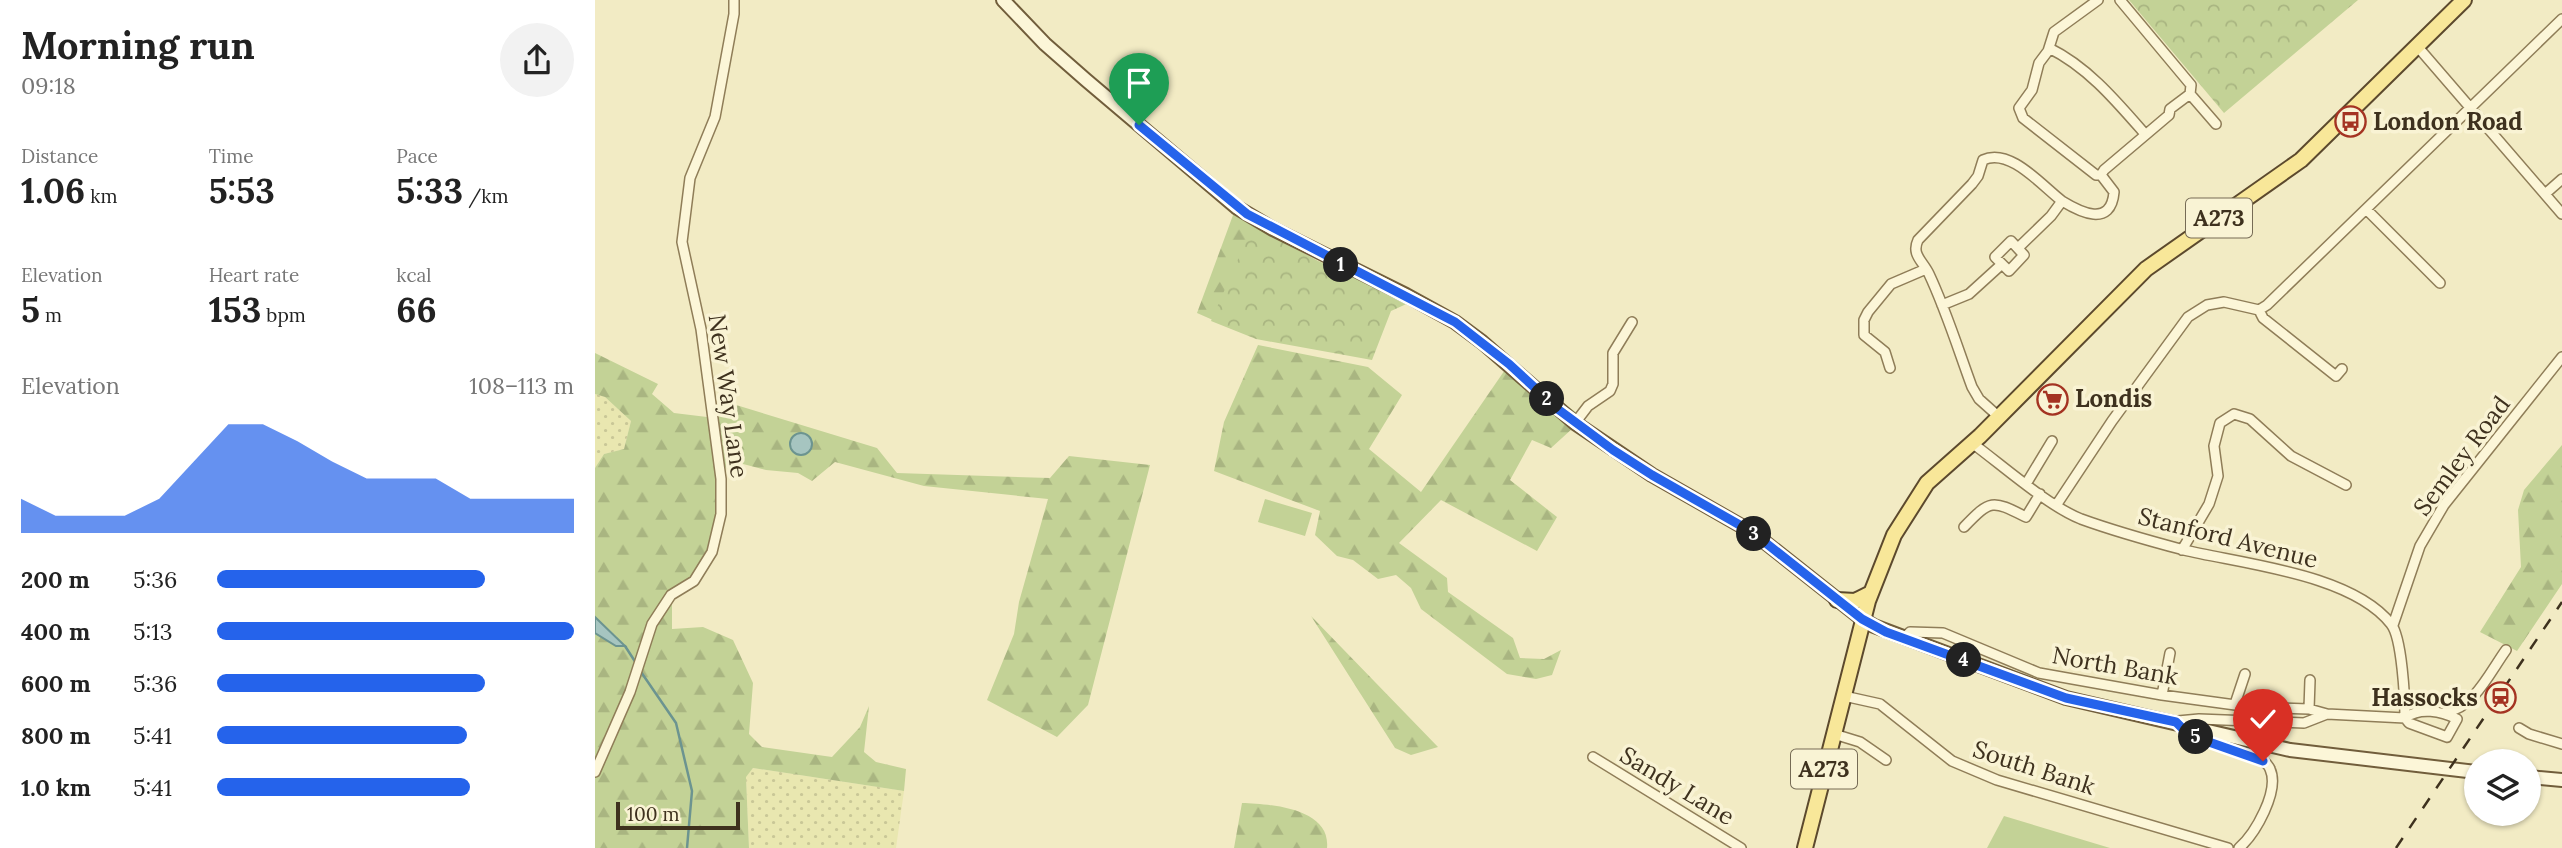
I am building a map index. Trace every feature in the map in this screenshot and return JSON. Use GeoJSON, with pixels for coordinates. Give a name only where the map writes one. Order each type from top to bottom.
{"type":"FeatureCollection","features":[{"type":"Feature","properties":{"kind":"main road"},"geometry":{"type":"LineString","coordinates":[[1003,0],[1045,44],[1236,207],[1273,229],[1455,322],[1491,349],[1575,423],[1652,475],[1752,532],[1862,619],[1904,638],[2066,698],[2290,750],[2464,771]]}},
{"type":"Feature","properties":{"kind":"main road","name":"A273"},"geometry":{"type":"LineString","coordinates":[[1805,848],[1862,619],[1894,535],[1927,483],[1972,443],[2146,270],[2301,160],[2417,46],[2456,3]]}},
{"type":"Feature","properties":{"kind":"main road"},"geometry":{"type":"LineString","coordinates":[[1837,600],[1855,601],[1871,593]]}},
{"type":"Feature","properties":{"kind":"main road"},"geometry":{"type":"LineString","coordinates":[[2541,778],[2562,780]]}},
{"type":"Feature","properties":{"kind":"street","name":"New Way Lane"},"geometry":{"type":"LineString","coordinates":[[595,772],[636,672],[652,624],[671,596],[694,581],[712,552],[721,514],[721,479],[701,329],[682,242],[690,177],[715,117],[734,14],[734,0]]}},
{"type":"Feature","properties":{"kind":"street"},"geometry":{"type":"LineString","coordinates":[[1998,416],[1979,399],[1972,387],[1942,305],[1926,269],[1915,253],[1918,240],[1972,184],[1986,158],[1993,157],[2017,164],[2062,201],[2083,213],[2102,213],[2113,201],[2113,192],[2101,175],[2096,175],[2033,126],[2019,107],[2032,90],[2039,63],[2049,48],[2054,32],[2061,24],[2098,0]]}},
{"type":"Feature","properties":{"kind":"street"},"geometry":{"type":"LineString","coordinates":[[2101,175],[2115,159],[2190,94],[2191,85],[2120,0]]}},
{"type":"Feature","properties":{"kind":"street"},"geometry":{"type":"LineString","coordinates":[[2057,504],[2112,421],[2188,317],[2207,305],[2224,302],[2259,310],[2267,305],[2562,19]]}},
{"type":"Feature","properties":{"kind":"street"},"geometry":{"type":"LineString","coordinates":[[2417,46],[2562,214]]}},
{"type":"Feature","properties":{"kind":"street"},"geometry":{"type":"LineString","coordinates":[[2049,48],[2077,65],[2114,99],[2145,134]]}},
{"type":"Feature","properties":{"kind":"street"},"geometry":{"type":"LineString","coordinates":[[2190,94],[2216,124]]}},
{"type":"Feature","properties":{"kind":"street"},"geometry":{"type":"LineString","coordinates":[[2545,194],[2562,178]]}},
{"type":"Feature","properties":{"kind":"street"},"geometry":{"type":"LineString","coordinates":[[2018,248],[2051,216],[2062,201]]}},
{"type":"Feature","properties":{"kind":"street"},"geometry":{"type":"LineString","coordinates":[[2367,210],[2440,283]]}},
{"type":"Feature","properties":{"kind":"street"},"geometry":{"type":"LineString","coordinates":[[2011,241],[2024,255],[2009,271],[2002,264],[1995,257],[2011,241]]}},
{"type":"Feature","properties":{"kind":"street"},"geometry":{"type":"LineString","coordinates":[[1942,305],[1969,294],[2002,264]]}},
{"type":"Feature","properties":{"kind":"street"},"geometry":{"type":"LineString","coordinates":[[1890,368],[1885,352],[1864,335],[1864,320],[1891,284],[1926,269]]}},
{"type":"Feature","properties":{"kind":"street"},"geometry":{"type":"LineString","coordinates":[[2259,310],[2263,318],[2336,376],[2342,369]]}},
{"type":"Feature","properties":{"kind":"street"},"geometry":{"type":"LineString","coordinates":[[1575,423],[1588,406],[1610,391],[1613,384],[1613,353],[1632,322]]}},
{"type":"Feature","properties":{"kind":"street","name":"Semley Road"},"geometry":{"type":"LineString","coordinates":[[2393,625],[2420,546],[2444,505],[2562,357]]}},
{"type":"Feature","properties":{"kind":"street"},"geometry":{"type":"LineString","coordinates":[[2182,550],[2209,504],[2218,476],[2214,446],[2220,423],[2234,414],[2250,419],[2291,456],[2346,485]]}},
{"type":"Feature","properties":{"kind":"street"},"geometry":{"type":"LineString","coordinates":[[2026,484],[2052,440]]}},
{"type":"Feature","properties":{"kind":"street","name":"Stanford Avenue"},"geometry":{"type":"LineString","coordinates":[[1972,443],[2040,494],[2079,518],[2182,550],[2326,583],[2372,605],[2393,625]]}},
{"type":"Feature","properties":{"kind":"street"},"geometry":{"type":"LineString","coordinates":[[1964,527],[1983,507],[1992,504],[2002,505],[2026,517],[2040,494]]}},
{"type":"Feature","properties":{"kind":"street"},"geometry":{"type":"LineString","coordinates":[[2393,625],[2405,683],[2405,718],[2409,723],[2447,737],[2457,719],[2444,713]]}},
{"type":"Feature","properties":{"kind":"street","name":"North Bank"},"geometry":{"type":"LineString","coordinates":[[1904,638],[1910,632],[1943,633],[2039,673],[2162,695],[2309,709],[2327,714]]}},
{"type":"Feature","properties":{"kind":"street"},"geometry":{"type":"LineString","coordinates":[[2176,722],[2199,719],[2304,723],[2327,714],[2405,718],[2414,711],[2454,711],[2471,699],[2506,650]]}},
{"type":"Feature","properties":{"kind":"street"},"geometry":{"type":"LineString","coordinates":[[2162,695],[2170,653]]}},
{"type":"Feature","properties":{"kind":"street"},"geometry":{"type":"LineString","coordinates":[[2235,704],[2245,674]]}},
{"type":"Feature","properties":{"kind":"street"},"geometry":{"type":"LineString","coordinates":[[2309,709],[2310,680]]}},
{"type":"Feature","properties":{"kind":"street","name":"South Bank"},"geometry":{"type":"LineString","coordinates":[[1844,696],[1880,704],[1952,761],[1997,780],[2228,848]]}},
{"type":"Feature","properties":{"kind":"street"},"geometry":{"type":"LineString","coordinates":[[2176,722],[2189,735],[2263,761],[2271,770],[2271,794],[2251,838],[2239,848]]}},
{"type":"Feature","properties":{"kind":"street"},"geometry":{"type":"LineString","coordinates":[[2519,728],[2529,734],[2562,744]]}},
{"type":"Feature","properties":{"kind":"street"},"geometry":{"type":"LineString","coordinates":[[1834,734],[1860,743],[1886,760]]}},
{"type":"Feature","properties":{"kind":"street","name":"Sandy Lane"},"geometry":{"type":"LineString","coordinates":[[1593,757],[1741,848]]}},
{"type":"Feature","properties":{"kind":"shaded area"},"geometry":{"type":"Polygon","coordinates":[[[595,394],[605,397],[631,421],[624,449],[604,454],[595,468],[595,394]]]}},
{"type":"Feature","properties":{"kind":"shaded area"},"geometry":{"type":"Polygon","coordinates":[[[753,768],[904,791],[896,848],[749,848],[746,776],[753,768]]]}},
{"type":"Feature","properties":{"kind":"green space"},"geometry":{"type":"Polygon","coordinates":[[[2129,0],[2358,0],[2224,113],[2129,0]]]}},
{"type":"Feature","properties":{"kind":"green space"},"geometry":{"type":"Polygon","coordinates":[[[1236,207],[1273,229],[1231,328],[1197,313],[1236,207]]]}},
{"type":"Feature","properties":{"kind":"green space"},"geometry":{"type":"Polygon","coordinates":[[[1253,225],[1318,261],[1360,276],[1413,301],[1391,311],[1372,360],[1256,339],[1211,321],[1253,225]]]}},
{"type":"Feature","properties":{"kind":"green space"},"geometry":{"type":"Polygon","coordinates":[[[1258,345],[1368,367],[1402,395],[1369,449],[1421,492],[1509,364],[1584,418],[1551,448],[1532,440],[1510,480],[1557,517],[1537,551],[1441,500],[1399,543],[1447,578],[1448,592],[1513,638],[1520,658],[1544,659],[1561,650],[1552,675],[1536,679],[1507,674],[1421,609],[1411,588],[1396,575],[1378,579],[1353,560],[1337,556],[1315,535],[1320,511],[1214,471],[1224,422],[1258,345]]]}},
{"type":"Feature","properties":{"kind":"green space"},"geometry":{"type":"Polygon","coordinates":[[[595,353],[658,384],[652,394],[674,413],[707,417],[723,401],[877,448],[897,473],[1050,478],[1069,456],[1150,465],[1088,705],[1057,737],[987,700],[1014,634],[1019,602],[1048,499],[924,486],[835,462],[812,481],[798,473],[766,470],[728,460],[710,553],[694,580],[672,596],[672,629],[703,627],[733,640],[753,683],[749,734],[762,747],[832,757],[860,727],[869,706],[864,752],[876,762],[906,769],[904,791],[753,768],[746,777],[749,848],[595,848],[595,633],[616,646],[617,637],[595,617],[595,468],[604,454],[624,449],[631,421],[605,397],[595,394],[595,353]]]}},
{"type":"Feature","properties":{"kind":"green space"},"geometry":{"type":"Polygon","coordinates":[[[2562,445],[2562,584],[2517,651],[2480,632],[2521,567],[2518,510],[2524,490],[2562,445]]]}},
{"type":"Feature","properties":{"kind":"green space"},"geometry":{"type":"Polygon","coordinates":[[[1265,499],[1312,513],[1305,536],[1258,522],[1265,499]]]}},
{"type":"Feature","properties":{"kind":"green space"},"geometry":{"type":"Polygon","coordinates":[[[1311,616],[1438,747],[1411,755],[1395,748],[1311,616]]]}},
{"type":"Feature","properties":{"kind":"green space"},"geometry":{"type":"Polygon","coordinates":[[[1242,803],[1282,807],[1309,816],[1319,824],[1326,835],[1327,848],[1234,848],[1242,803]]]}},
{"type":"Feature","properties":{"kind":"green space"},"geometry":{"type":"Polygon","coordinates":[[[2004,816],[2110,848],[1987,848],[2004,816]]]}},
{"type":"Feature","properties":{"kind":"water"},"geometry":{"type":"Polygon","coordinates":[[[801,433],[809,436],[812,444],[809,452],[801,455],[793,452],[790,444],[793,436],[801,433]]]}},
{"type":"Feature","properties":{"kind":"water"},"geometry":{"type":"Polygon","coordinates":[[[595,617],[625,646],[616,646],[595,633],[595,617]]]}},
{"type":"Feature","properties":{"kind":"waterway"},"geometry":{"type":"LineString","coordinates":[[625,646],[636,663]]}},
{"type":"Feature","properties":{"kind":"waterway"},"geometry":{"type":"LineString","coordinates":[[639,669],[676,723],[692,791],[687,848]]}},
{"type":"Feature","properties":{"kind":"railway"},"geometry":{"type":"LineString","coordinates":[[2396,848],[2562,602]]}},
{"type":"Feature","properties":{"kind":"place","name":"London Road"},"geometry":{"type":"Point","coordinates":[2350,122]}},
{"type":"Feature","properties":{"kind":"place","name":"Londis"},"geometry":{"type":"Point","coordinates":[2052,399]}},
{"type":"Feature","properties":{"kind":"place","name":"Hassocks"},"geometry":{"type":"Point","coordinates":[2501,698]}},
{"type":"Feature","properties":{"kind":"route"},"geometry":{"type":"LineString","coordinates":[[1139,125],[1247,214],[1455,322],[1509,364],[1575,423],[1652,475],[1739,523],[1862,619],[1886,632],[2066,698],[2176,722],[2189,735],[2263,761]]}}]}
